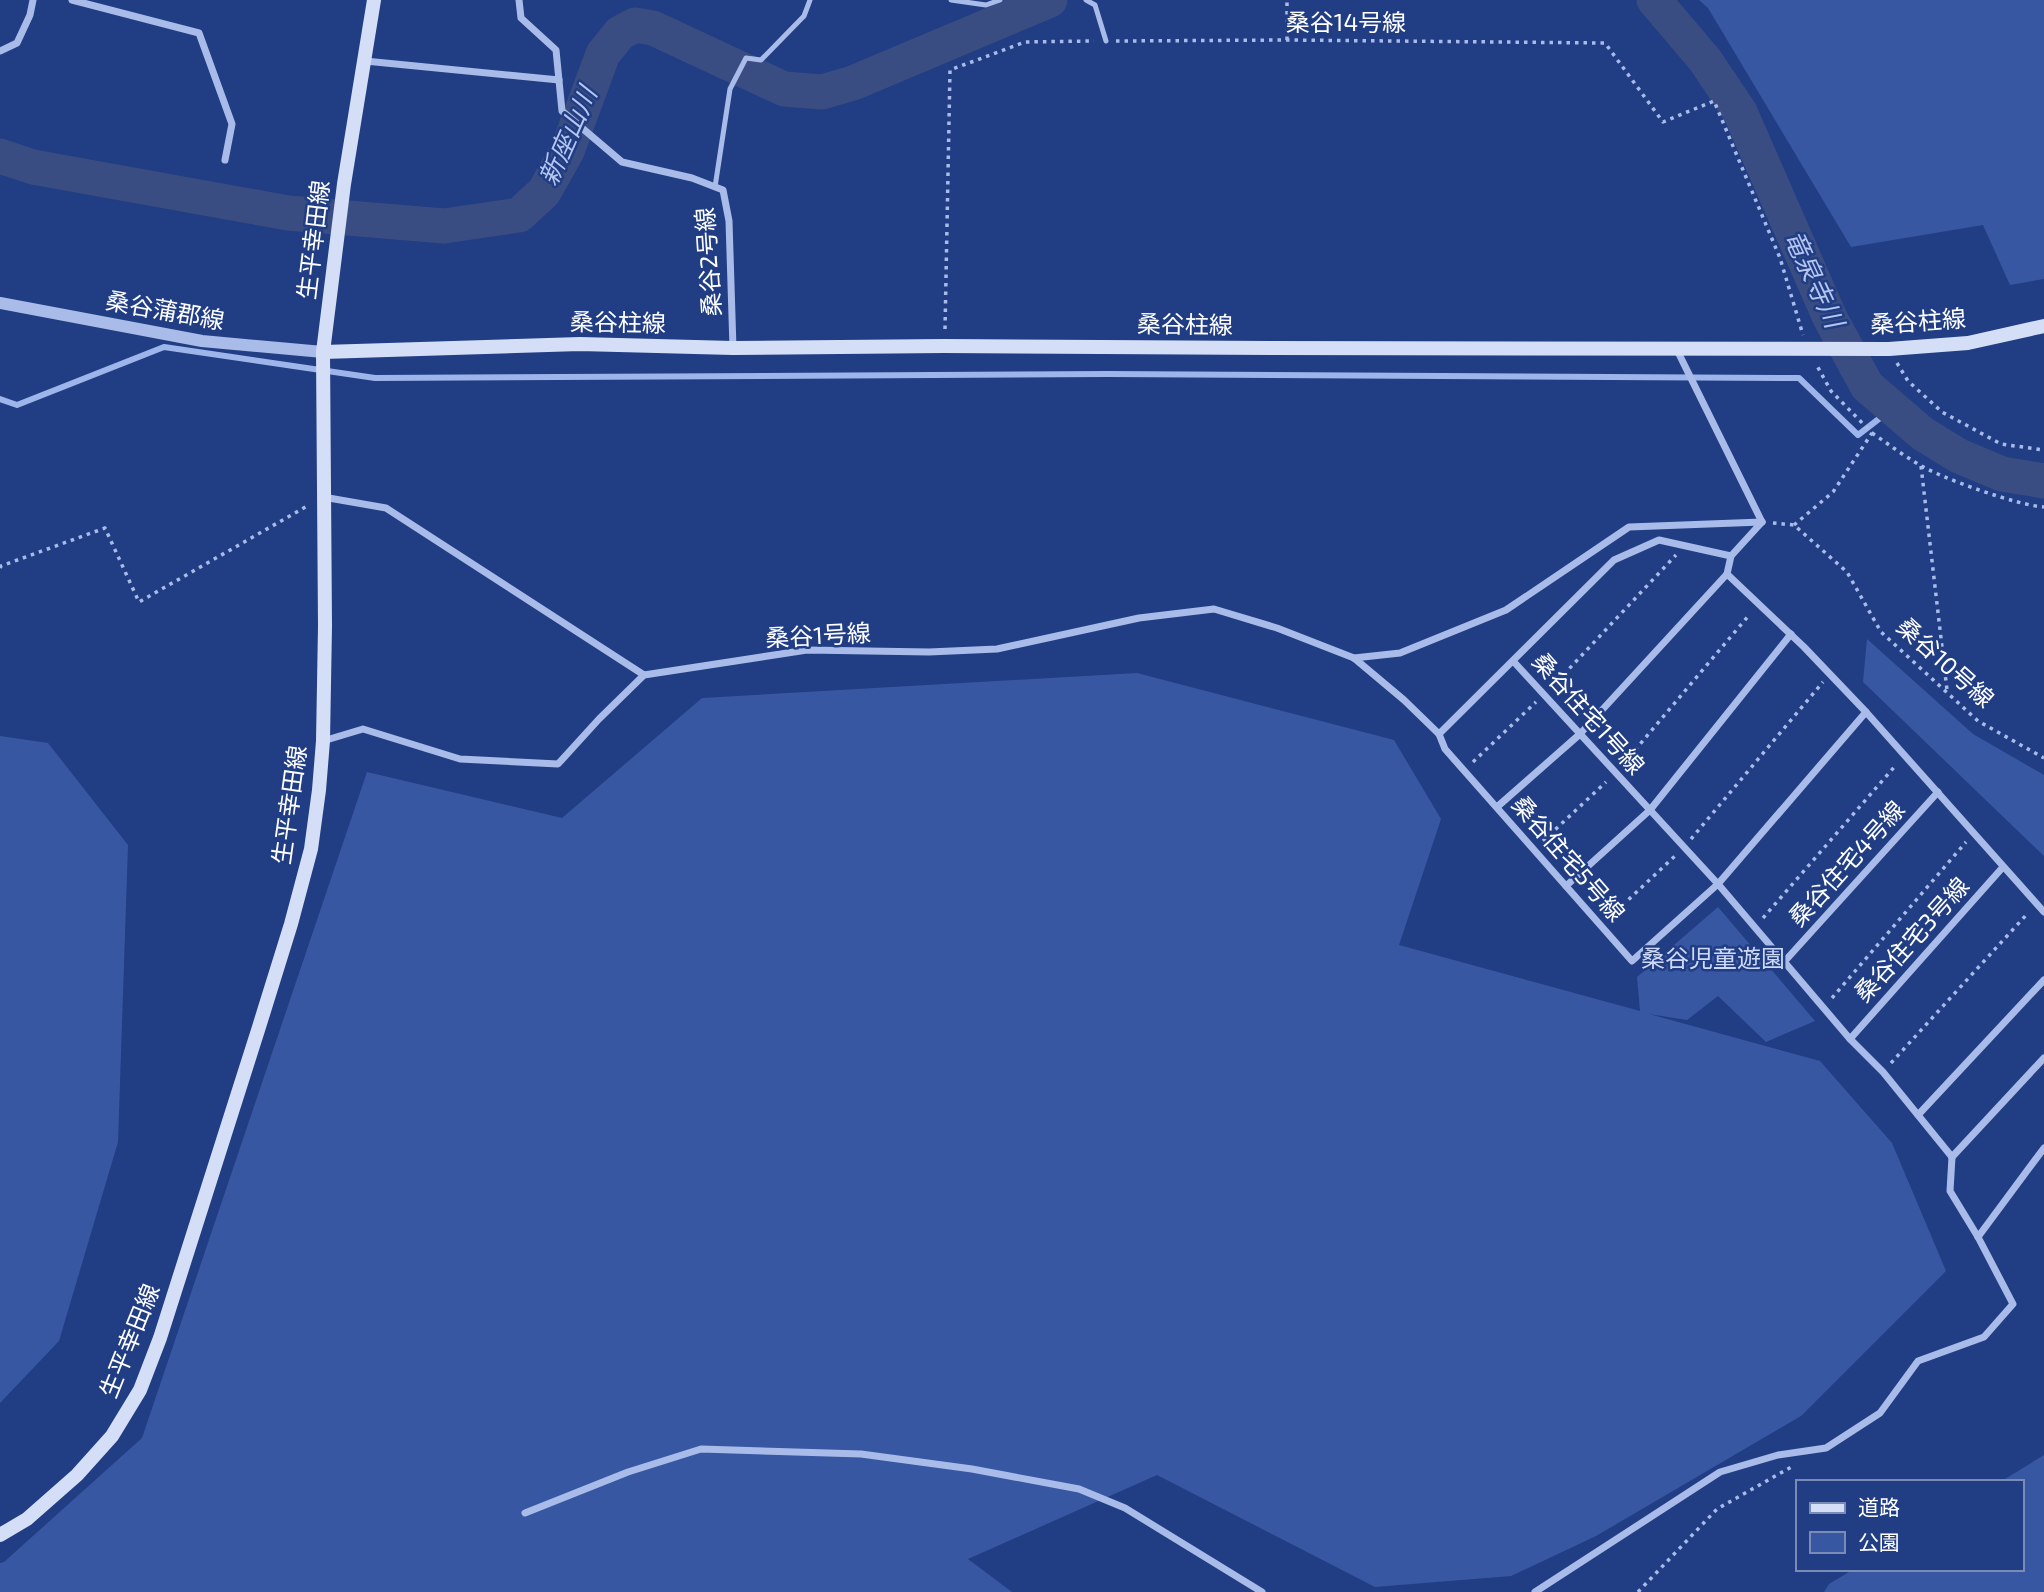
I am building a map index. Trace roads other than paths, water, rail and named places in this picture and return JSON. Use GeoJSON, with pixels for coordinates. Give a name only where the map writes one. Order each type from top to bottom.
{"type":"FeatureCollection","features":[{"type":"Feature","properties":{"kind":"main road","name":"生平幸田線"},"geometry":{"type":"LineString","coordinates":[[0,1535],[27,1519],[76,1475],[112,1436],[140,1390],[160,1338],[291,924],[311,849],[323,741],[323,352],[344,184],[374,0]]}},
{"type":"Feature","properties":{"kind":"main road","name":"桑谷柱線"},"geometry":{"type":"LineString","coordinates":[[323,352],[580,344],[733,348],[944,345],[1889,349],[1968,343],[2044,326]]}},
{"type":"Feature","properties":{"kind":"street"},"geometry":{"type":"LineString","coordinates":[[0,51],[17,43],[30,15],[33,0]]}},
{"type":"Feature","properties":{"kind":"street"},"geometry":{"type":"LineString","coordinates":[[72,0],[199,33],[232,124],[225,160]]}},
{"type":"Feature","properties":{"kind":"street","name":"桑谷2号線"},"geometry":{"type":"LineString","coordinates":[[519,0],[521,18],[556,50],[562,111],[622,162],[692,178],[723,190],[729,220],[733,348]]}},
{"type":"Feature","properties":{"kind":"street"},"geometry":{"type":"LineString","coordinates":[[364,61],[559,80]]}},
{"type":"Feature","properties":{"kind":"street","name":"桑谷蒲郡線"},"geometry":{"type":"LineString","coordinates":[[0,303],[202,341],[323,352]]}},
{"type":"Feature","properties":{"kind":"street"},"geometry":{"type":"LineString","coordinates":[[1676,348],[1762,522]]}},
{"type":"Feature","properties":{"kind":"street"},"geometry":{"type":"LineString","coordinates":[[323,497],[386,508],[644,676],[599,719],[558,764],[460,759],[363,729],[323,741]]}},
{"type":"Feature","properties":{"kind":"street"},"geometry":{"type":"LineString","coordinates":[[1497,807],[1580,734],[1727,574],[1731,556],[1762,522]]}},
{"type":"Feature","properties":{"kind":"street"},"geometry":{"type":"LineString","coordinates":[[1354,658],[1400,653],[1506,610],[1629,527],[1762,522]]}},
{"type":"Feature","properties":{"kind":"street","name":"桑谷住宅1号線"},"geometry":{"type":"LineString","coordinates":[[1731,556],[1659,540],[1614,560],[1514,662],[1718,884],[1850,1039],[1883,1072],[1952,1157]]}},
{"type":"Feature","properties":{"kind":"street"},"geometry":{"type":"LineString","coordinates":[[1727,574],[1791,634],[1866,712],[2044,912]]}},
{"type":"Feature","properties":{"kind":"street","name":"桑谷1号線"},"geometry":{"type":"LineString","coordinates":[[644,676],[807,650],[929,652],[997,649],[1139,618],[1214,609],[1277,628],[1354,658]]}},
{"type":"Feature","properties":{"kind":"street"},"geometry":{"type":"LineString","coordinates":[[1566,886],[1650,810],[1791,634]]}},
{"type":"Feature","properties":{"kind":"street","name":"桑谷住宅5号線"},"geometry":{"type":"LineString","coordinates":[[1354,658],[1404,699],[1439,734],[1445,749],[1632,961],[1718,884],[1866,712]]}},
{"type":"Feature","properties":{"kind":"street"},"geometry":{"type":"LineString","coordinates":[[1439,734],[1514,662]]}},
{"type":"Feature","properties":{"kind":"street","name":"桑谷住宅4号線"},"geometry":{"type":"LineString","coordinates":[[1784,962],[1938,792]]}},
{"type":"Feature","properties":{"kind":"street","name":"桑谷住宅3号線"},"geometry":{"type":"LineString","coordinates":[[1850,1039],[2003,867]]}},
{"type":"Feature","properties":{"kind":"street"},"geometry":{"type":"LineString","coordinates":[[1918,1115],[2044,980]]}},
{"type":"Feature","properties":{"kind":"street"},"geometry":{"type":"LineString","coordinates":[[1535,1592],[1720,1472],[1778,1455],[1826,1448],[1880,1413],[1919,1362],[1984,1337],[2013,1304],[1951,1191],[1952,1157],[2044,1058]]}},
{"type":"Feature","properties":{"kind":"street"},"geometry":{"type":"LineString","coordinates":[[1978,1237],[2044,1148]]}},
{"type":"Feature","properties":{"kind":"street"},"geometry":{"type":"LineString","coordinates":[[526,1513],[628,1472],[701,1449],[861,1454],[972,1469],[1079,1489],[1125,1508],[1262,1592]]}},
{"type":"Feature","properties":{"kind":"lane"},"geometry":{"type":"LineString","coordinates":[[715,187],[730,89],[746,58],[761,60],[804,16],[810,0]]}},
{"type":"Feature","properties":{"kind":"lane"},"geometry":{"type":"LineString","coordinates":[[951,0],[986,5],[1000,0]]}},
{"type":"Feature","properties":{"kind":"lane"},"geometry":{"type":"LineString","coordinates":[[1086,0],[1095,5],[1105,41]]}},
{"type":"Feature","properties":{"kind":"waterway","name":"新座山川"},"geometry":{"type":"LineString","coordinates":[[0,156],[33,167],[288,213],[444,226],[519,215],[544,192],[567,151],[603,54],[620,33],[635,25],[653,28],[784,89],[822,92],[853,83],[1050,0]]}},
{"type":"Feature","properties":{"kind":"waterway","name":"竜泉寺川"},"geometry":{"type":"LineString","coordinates":[[1654,0],[1705,60],[1740,112],[1830,318],[1867,386],[1923,434],[1959,456],[2002,474],[2044,481]]}},
{"type":"Feature","properties":{"kind":"waterway"},"geometry":{"type":"LineString","coordinates":[[0,399],[17,405],[164,347],[375,378],[1108,374],[1799,378],[1858,435],[1893,408]]}},
{"type":"Feature","properties":{"kind":"park label","name":"桑谷児童遊園"},"geometry":{"type":"Point","coordinates":[1713,959]}}]}
